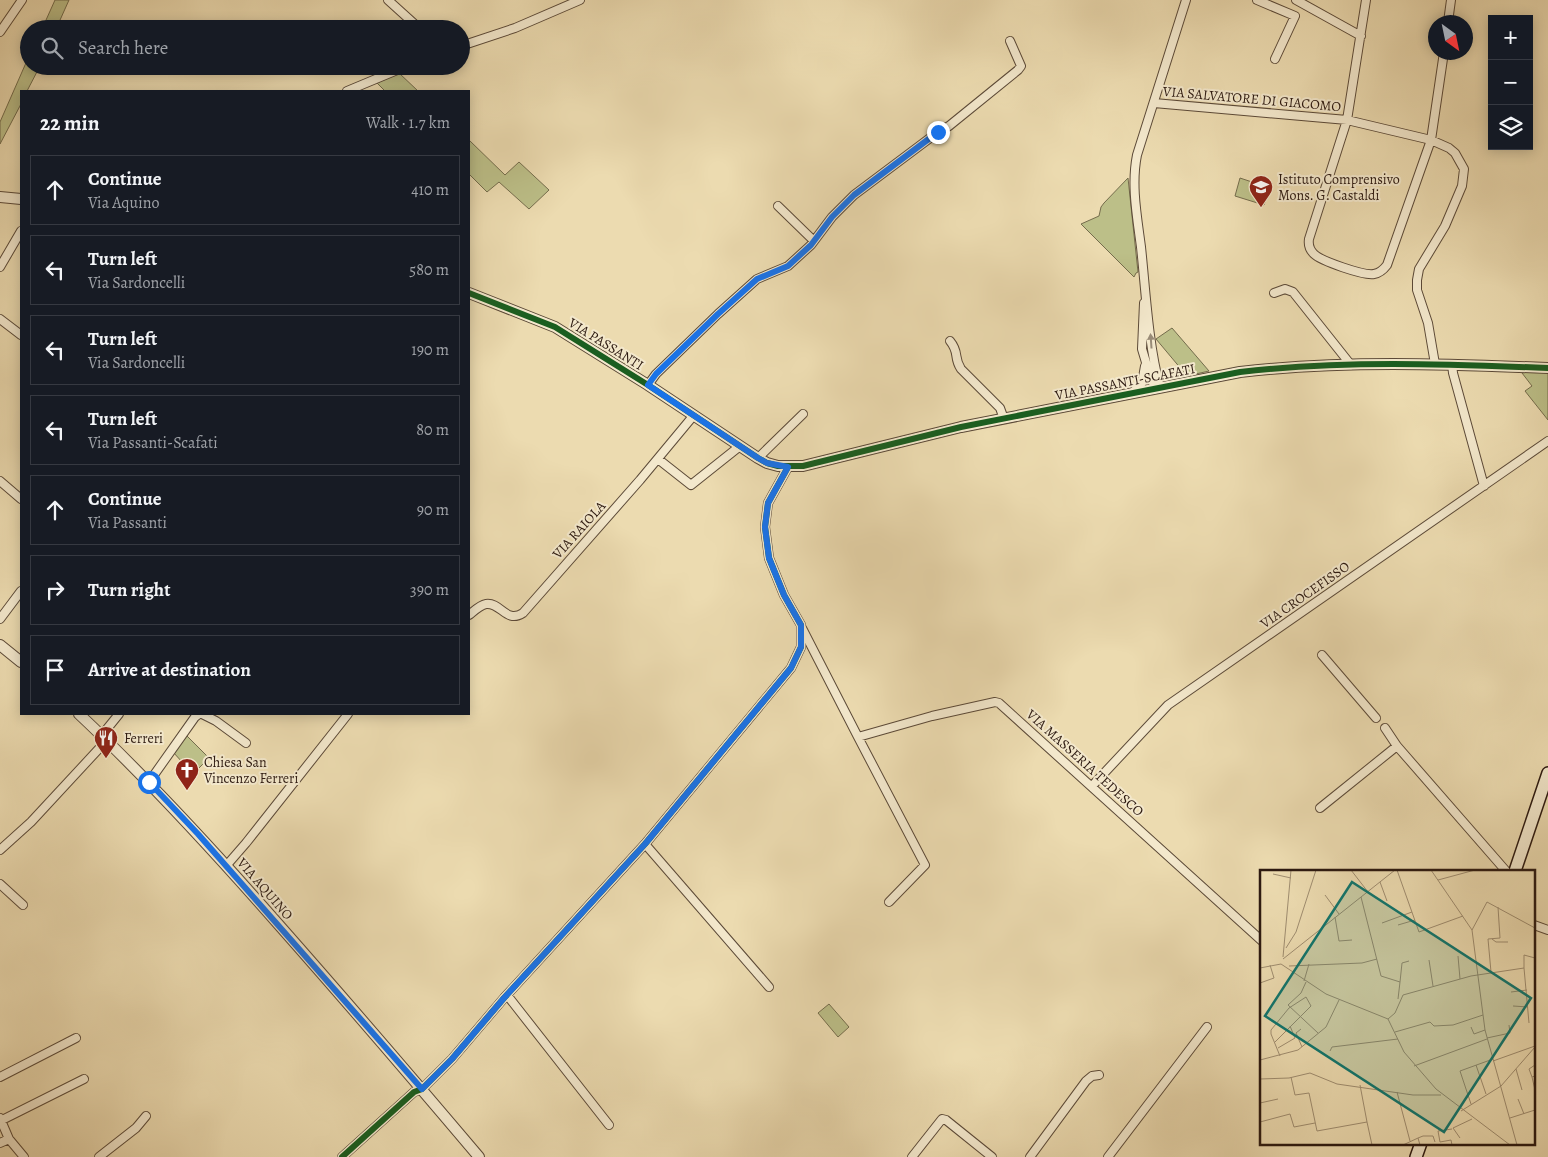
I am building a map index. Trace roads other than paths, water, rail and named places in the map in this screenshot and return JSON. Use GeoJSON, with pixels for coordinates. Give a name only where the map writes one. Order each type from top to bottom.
{"type":"FeatureCollection","features":[{"type":"Feature","properties":{"kind":"main road"},"geometry":{"type":"LineString","coordinates":[[1515,870],[1548,773]]}},
{"type":"Feature","properties":{"kind":"main road"},"geometry":{"type":"LineString","coordinates":[[1416,1157],[1421,1144]]}},
{"type":"Feature","properties":{"kind":"street"},"geometry":{"type":"LineString","coordinates":[[0,32],[22,0]]}},
{"type":"Feature","properties":{"kind":"street"},"geometry":{"type":"LineString","coordinates":[[388,0],[410,20]]}},
{"type":"Feature","properties":{"kind":"street"},"geometry":{"type":"LineString","coordinates":[[470,43],[514,28],[580,0]]}},
{"type":"Feature","properties":{"kind":"street"},"geometry":{"type":"LineString","coordinates":[[1158,389],[1144,293],[1134,172],[1137,155],[1186,0]]}},
{"type":"Feature","properties":{"kind":"street"},"geometry":{"type":"LineString","coordinates":[[1257,0],[1294,16],[1275,59]]}},
{"type":"Feature","properties":{"kind":"street"},"geometry":{"type":"LineString","coordinates":[[1296,0],[1360,36]]}},
{"type":"Feature","properties":{"kind":"street","name":"VIA SALVATORE DI GIACOMO"},"geometry":{"type":"LineString","coordinates":[[1366,0],[1347,120],[1308,243],[1313,253],[1319,258],[1368,274],[1381,271],[1389,261],[1431,140],[1443,60]]}},
{"type":"Feature","properties":{"kind":"street"},"geometry":{"type":"LineString","coordinates":[[1449,15],[1451,0]]}},
{"type":"Feature","properties":{"kind":"street"},"geometry":{"type":"LineString","coordinates":[[648,385],[656,374],[757,279],[788,266],[814,241],[832,217],[854,195],[938,132],[949,126],[1018,70],[1021,66],[1010,41]]}},
{"type":"Feature","properties":{"kind":"street"},"geometry":{"type":"LineString","coordinates":[[350,90],[386,75]]}},
{"type":"Feature","properties":{"kind":"street","name":"VIA SALVATORE DI GIACOMO"},"geometry":{"type":"LineString","coordinates":[[1154,103],[1347,120],[1431,140],[1449,148],[1455,153],[1464,169],[1462,186],[1445,226],[1419,269],[1417,280],[1417,290],[1428,323],[1435,364]]}},
{"type":"Feature","properties":{"kind":"street"},"geometry":{"type":"LineString","coordinates":[[0,196],[20,199]]}},
{"type":"Feature","properties":{"kind":"street"},"geometry":{"type":"LineString","coordinates":[[778,206],[814,241]]}},
{"type":"Feature","properties":{"kind":"street"},"geometry":{"type":"LineString","coordinates":[[0,267],[20,232]]}},
{"type":"Feature","properties":{"kind":"street"},"geometry":{"type":"LineString","coordinates":[[1274,294],[1286,289],[1293,292],[1351,365]]}},
{"type":"Feature","properties":{"kind":"street","name":"VIA PASSANTI"},"geometry":{"type":"LineString","coordinates":[[470,293],[555,327],[721,433]]}},
{"type":"Feature","properties":{"kind":"street"},"geometry":{"type":"LineString","coordinates":[[1144,293],[1141,342],[1145,364],[1152,384],[1158,389]]}},
{"type":"Feature","properties":{"kind":"street"},"geometry":{"type":"LineString","coordinates":[[0,320],[20,334]]}},
{"type":"Feature","properties":{"kind":"street"},"geometry":{"type":"LineString","coordinates":[[950,341],[956,349],[957,363],[961,369],[1000,408],[1004,419]]}},
{"type":"Feature","properties":{"kind":"street"},"geometry":{"type":"LineString","coordinates":[[1130,394],[1142,383],[1145,364]]}},
{"type":"Feature","properties":{"kind":"street","name":"VIA PASSANTI-SCAFATI"},"geometry":{"type":"LineString","coordinates":[[721,433],[767,463],[788,467],[818,463],[925,435],[1248,371],[1286,367],[1435,364],[1548,368]]}},
{"type":"Feature","properties":{"kind":"street"},"geometry":{"type":"LineString","coordinates":[[1452,364],[1484,486]]}},
{"type":"Feature","properties":{"kind":"street"},"geometry":{"type":"LineString","coordinates":[[758,458],[802,414]]}},
{"type":"Feature","properties":{"kind":"street","name":"VIA RAIOLA"},"geometry":{"type":"LineString","coordinates":[[470,614],[486,604],[492,604],[512,616],[518,616],[522,613],[658,459],[694,415]]}},
{"type":"Feature","properties":{"kind":"street","name":"VIA CROCEFISSO"},"geometry":{"type":"LineString","coordinates":[[1092,786],[1168,705],[1548,441]]}},
{"type":"Feature","properties":{"kind":"street"},"geometry":{"type":"LineString","coordinates":[[658,459],[691,485],[740,446]]}},
{"type":"Feature","properties":{"kind":"street"},"geometry":{"type":"LineString","coordinates":[[788,467],[768,503],[765,527],[769,558],[784,595],[925,865],[889,902]]}},
{"type":"Feature","properties":{"kind":"street"},"geometry":{"type":"LineString","coordinates":[[0,481],[20,498]]}},
{"type":"Feature","properties":{"kind":"street"},"geometry":{"type":"LineString","coordinates":[[0,619],[20,592]]}},
{"type":"Feature","properties":{"kind":"street"},"geometry":{"type":"LineString","coordinates":[[342,1157],[414,1092],[422,1089],[452,1059],[507,995],[645,844],[791,668],[801,647],[801,625]]}},
{"type":"Feature","properties":{"kind":"street"},"geometry":{"type":"LineString","coordinates":[[0,645],[20,661]]}},
{"type":"Feature","properties":{"kind":"street"},"geometry":{"type":"LineString","coordinates":[[1322,655],[1376,718]]}},
{"type":"Feature","properties":{"kind":"street","name":"VIA MASSERIA TEDESCO"},"geometry":{"type":"LineString","coordinates":[[858,737],[932,716],[995,702],[1003,706],[1260,939]]}},
{"type":"Feature","properties":{"kind":"street","name":"VIA AQUINO"},"geometry":{"type":"LineString","coordinates":[[80,715],[149,782],[226,866],[422,1089],[479,1157]]}},
{"type":"Feature","properties":{"kind":"street"},"geometry":{"type":"LineString","coordinates":[[0,850],[31,822],[104,738],[118,715]]}},
{"type":"Feature","properties":{"kind":"street"},"geometry":{"type":"LineString","coordinates":[[149,782],[196,715]]}},
{"type":"Feature","properties":{"kind":"street"},"geometry":{"type":"LineString","coordinates":[[200,715],[216,721],[246,743]]}},
{"type":"Feature","properties":{"kind":"street"},"geometry":{"type":"LineString","coordinates":[[226,866],[347,715]]}},
{"type":"Feature","properties":{"kind":"street"},"geometry":{"type":"LineString","coordinates":[[1385,728],[1397,746],[1505,870]]}},
{"type":"Feature","properties":{"kind":"street"},"geometry":{"type":"LineString","coordinates":[[1320,808],[1397,746]]}},
{"type":"Feature","properties":{"kind":"street"},"geometry":{"type":"LineString","coordinates":[[645,844],[769,987]]}},
{"type":"Feature","properties":{"kind":"street"},"geometry":{"type":"LineString","coordinates":[[0,884],[23,906]]}},
{"type":"Feature","properties":{"kind":"street"},"geometry":{"type":"LineString","coordinates":[[1536,926],[1548,930]]}},
{"type":"Feature","properties":{"kind":"street"},"geometry":{"type":"LineString","coordinates":[[507,995],[609,1125]]}},
{"type":"Feature","properties":{"kind":"street"},"geometry":{"type":"LineString","coordinates":[[1108,1157],[1207,1027]]}},
{"type":"Feature","properties":{"kind":"street"},"geometry":{"type":"LineString","coordinates":[[0,1077],[76,1038]]}},
{"type":"Feature","properties":{"kind":"street"},"geometry":{"type":"LineString","coordinates":[[1102,1157],[1176,1060]]}},
{"type":"Feature","properties":{"kind":"street"},"geometry":{"type":"LineString","coordinates":[[1030,1157],[1086,1081],[1092,1076],[1098,1075]]}},
{"type":"Feature","properties":{"kind":"street"},"geometry":{"type":"LineString","coordinates":[[24,1157],[9,1139],[1,1119],[84,1079]]}},
{"type":"Feature","properties":{"kind":"street"},"geometry":{"type":"LineString","coordinates":[[99,1157],[136,1128],[146,1116]]}},
{"type":"Feature","properties":{"kind":"street"},"geometry":{"type":"LineString","coordinates":[[912,1157],[942,1119],[946,1120],[992,1157]]}},
{"type":"Feature","properties":{"kind":"street"},"geometry":{"type":"LineString","coordinates":[[0,1143],[9,1139]]}},
{"type":"Feature","properties":{"kind":"place","name":"Istituto Comprensivo Mons. G. Castaldi"},"geometry":{"type":"Point","coordinates":[1261,208]}},
{"type":"Feature","properties":{"kind":"place","name":"Ferreri"},"geometry":{"type":"Point","coordinates":[106,759]}},
{"type":"Feature","properties":{"kind":"place","name":"Chiesa San Vincenzo Ferreri"},"geometry":{"type":"Point","coordinates":[187,791]}}]}
